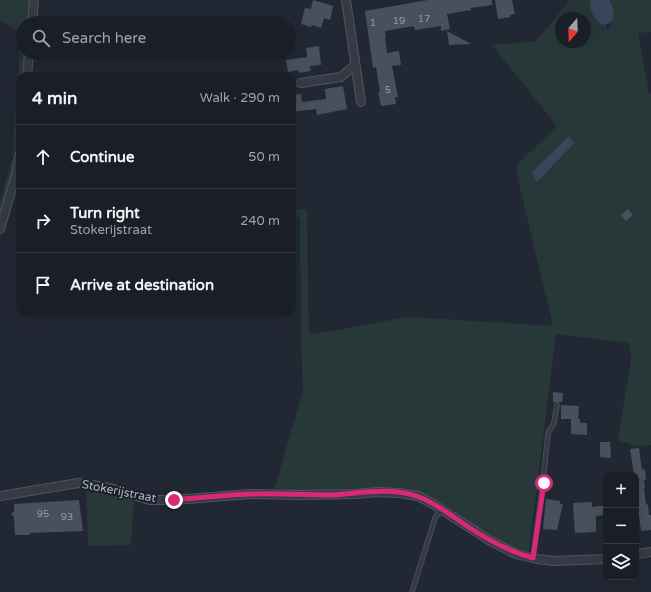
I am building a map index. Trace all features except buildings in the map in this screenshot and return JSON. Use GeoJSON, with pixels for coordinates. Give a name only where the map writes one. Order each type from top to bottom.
{"type":"FeatureCollection","features":[{"type":"Feature","properties":{"kind":"street"},"geometry":{"type":"LineString","coordinates":[[33,16],[34,0]]}},
{"type":"Feature","properties":{"kind":"street"},"geometry":{"type":"LineString","coordinates":[[346,0],[361,102]]}},
{"type":"Feature","properties":{"kind":"street"},"geometry":{"type":"LineString","coordinates":[[27,72],[28,60]]}},
{"type":"Feature","properties":{"kind":"street"},"geometry":{"type":"LineString","coordinates":[[301,83],[341,77],[355,65]]}},
{"type":"Feature","properties":{"kind":"street"},"geometry":{"type":"LineString","coordinates":[[0,229],[16,174]]}},
{"type":"Feature","properties":{"kind":"street","name":"Stokerijstraat"},"geometry":{"type":"LineString","coordinates":[[0,496],[78,483],[106,487],[150,500],[174,500],[251,494],[298,495],[400,492],[418,496],[489,540],[516,554],[554,561],[603,559]]}},
{"type":"Feature","properties":{"kind":"street"},"geometry":{"type":"LineString","coordinates":[[639,554],[651,552]]}},
{"type":"Feature","properties":{"kind":"lane"},"geometry":{"type":"LineString","coordinates":[[296,84],[301,83]]}},
{"type":"Feature","properties":{"kind":"lane"},"geometry":{"type":"LineString","coordinates":[[533,558],[544,483],[548,433],[554,423],[557,405]]}},
{"type":"Feature","properties":{"kind":"lane"},"geometry":{"type":"LineString","coordinates":[[412,592],[435,518],[441,509]]}},
{"type":"Feature","properties":{"kind":"shaded area"},"geometry":{"type":"Polygon","coordinates":[[[0,0],[31,0],[30,16],[16,16],[16,31],[0,20],[0,0]]]}},
{"type":"Feature","properties":{"kind":"shaded area"},"geometry":{"type":"Polygon","coordinates":[[[570,0],[590,0],[594,17],[602,24],[606,25],[607,30],[610,29],[613,11],[612,4],[609,0],[651,0],[651,32],[638,33],[649,93],[651,93],[651,445],[636,446],[618,440],[630,365],[631,356],[629,343],[556,334],[529,552],[515,549],[490,537],[444,505],[423,494],[392,489],[274,491],[303,391],[300,217],[296,217],[296,210],[307,209],[309,335],[408,317],[553,326],[516,171],[518,164],[557,126],[492,45],[536,41],[555,18],[555,48],[591,48],[591,12],[560,12],[570,0]]]}},
{"type":"Feature","properties":{"kind":"shaded area"},"geometry":{"type":"Polygon","coordinates":[[[19,60],[26,60],[25,72],[18,72],[19,60]]]}},
{"type":"Feature","properties":{"kind":"shaded area"},"geometry":{"type":"Polygon","coordinates":[[[16,104],[16,163],[0,220],[0,202],[12,159],[16,104]]]}},
{"type":"Feature","properties":{"kind":"shaded area"},"geometry":{"type":"Polygon","coordinates":[[[86,489],[117,494],[134,501],[131,545],[88,546],[86,489]]]}},
{"type":"Feature","properties":{"kind":"water"},"geometry":{"type":"Polygon","coordinates":[[[590,0],[609,0],[613,7],[614,15],[608,24],[604,25],[597,21],[591,11],[590,0]]]}},
{"type":"Feature","properties":{"kind":"water"},"geometry":{"type":"Polygon","coordinates":[[[569,136],[574,143],[537,182],[532,172],[569,136]]]}},
{"type":"Feature","properties":{"kind":"route"},"geometry":{"type":"LineString","coordinates":[[174,500],[251,494],[298,495],[400,492],[418,496],[489,540],[516,554],[533,558],[544,483]]}}]}
